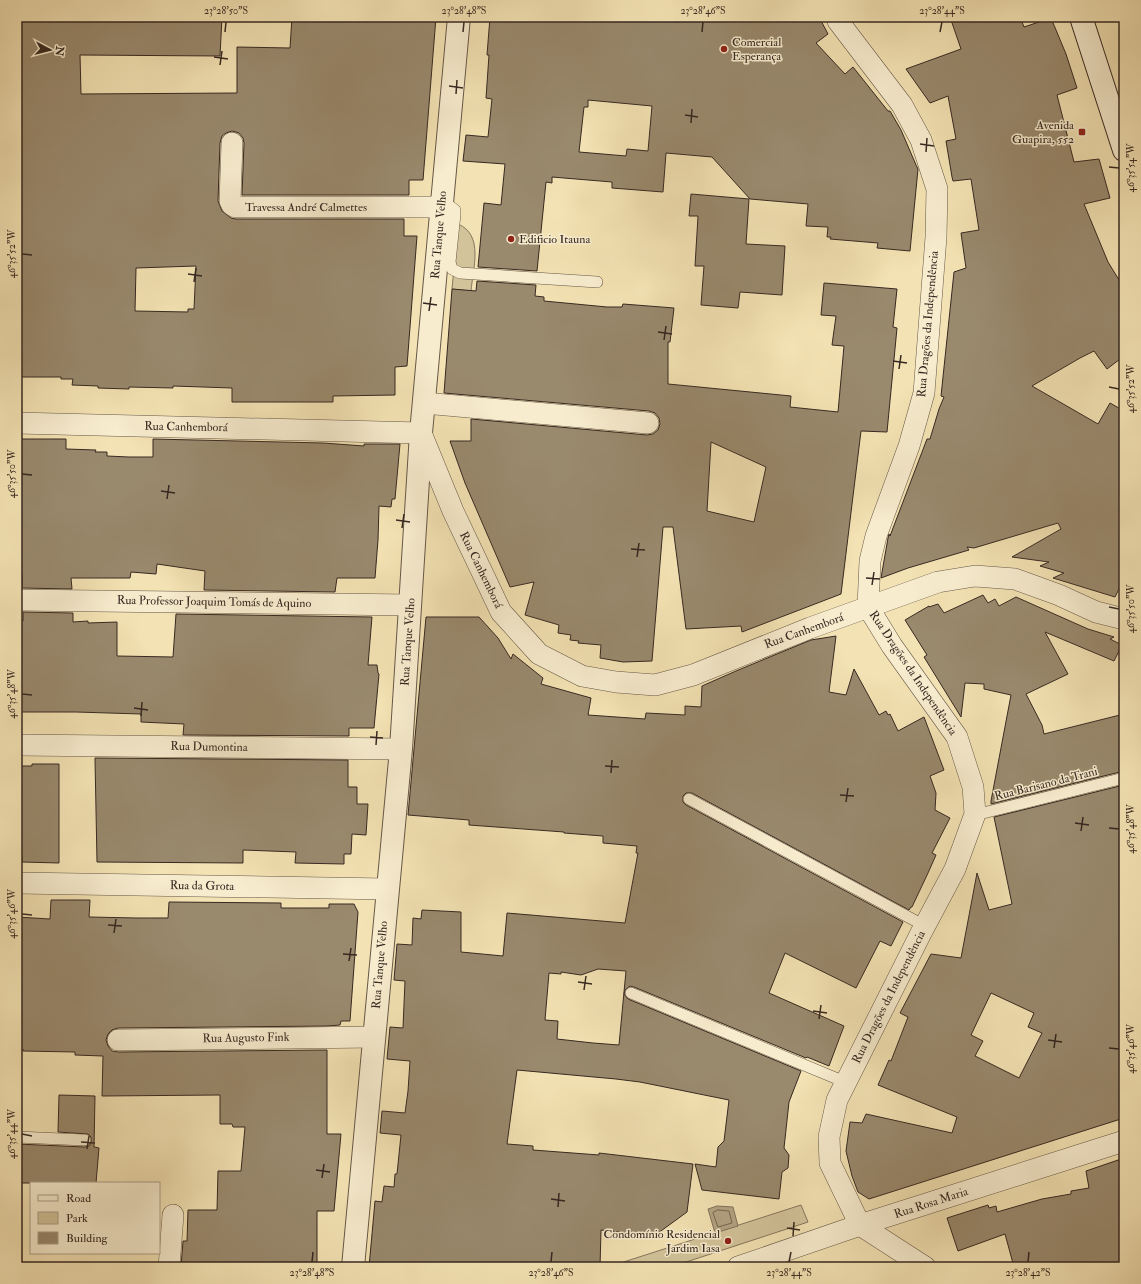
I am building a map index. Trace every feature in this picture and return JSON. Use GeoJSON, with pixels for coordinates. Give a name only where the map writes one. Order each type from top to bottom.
{"type":"FeatureCollection","features":[{"type":"Feature","properties":{"kind":"street","name":"Rua Tanque Velho"},"geometry":{"type":"LineString","coordinates":[[353,1267],[401,749],[421,434],[459,17]]}},
{"type":"Feature","properties":{"kind":"street","name":"Rua Dragões da Independência"},"geometry":{"type":"LineString","coordinates":[[836,17],[902,105],[921,140],[938,189],[936,245],[924,393],[909,446],[876,536],[870,561],[868,607],[892,646],[957,737],[973,787],[975,814],[955,869],[837,1100],[829,1137],[830,1163],[860,1225]]}},
{"type":"Feature","properties":{"kind":"street"},"geometry":{"type":"LineString","coordinates":[[1081,17],[1124,150]]}},
{"type":"Feature","properties":{"kind":"street","name":"Travessa André Calmettes"},"geometry":{"type":"LineString","coordinates":[[232,143],[230,201],[232,205],[236,207],[442,207]]}},
{"type":"Feature","properties":{"kind":"street"},"geometry":{"type":"LineString","coordinates":[[424,403],[648,422]]}},
{"type":"Feature","properties":{"kind":"street","name":"Rua Canhemborá"},"geometry":{"type":"LineString","coordinates":[[17,423],[421,434],[453,511],[501,612],[539,654],[582,676],[616,682],[655,685],[693,675],[803,631],[938,582],[975,576],[1015,579],[1059,595],[1096,612],[1124,618]]}},
{"type":"Feature","properties":{"kind":"street","name":"Rua Professor Joaquim Tomás de Aquino"},"geometry":{"type":"LineString","coordinates":[[17,600],[410,605]]}},
{"type":"Feature","properties":{"kind":"street","name":"Rua Dumontina"},"geometry":{"type":"LineString","coordinates":[[17,745],[401,749]]}},
{"type":"Feature","properties":{"kind":"street","name":"Rua da Grota"},"geometry":{"type":"LineString","coordinates":[[17,883],[387,889]]}},
{"type":"Feature","properties":{"kind":"street","name":"Rua Augusto Fink"},"geometry":{"type":"LineString","coordinates":[[118,1040],[374,1037]]}},
{"type":"Feature","properties":{"kind":"street","name":"Rua Rosa Maria"},"geometry":{"type":"LineString","coordinates":[[738,1267],[860,1225],[1124,1141]]}},
{"type":"Feature","properties":{"kind":"street"},"geometry":{"type":"LineString","coordinates":[[169,1267],[173,1215]]}},
{"type":"Feature","properties":{"kind":"street"},"geometry":{"type":"LineString","coordinates":[[860,1225],[925,1267]]}},
{"type":"Feature","properties":{"kind":"lane"},"geometry":{"type":"LineString","coordinates":[[442,207],[451,207],[455,210],[450,262],[452,269],[460,273],[596,282]]}},
{"type":"Feature","properties":{"kind":"lane","name":"Rua Barisano da Trani"},"geometry":{"type":"LineString","coordinates":[[975,814],[1124,778]]}},
{"type":"Feature","properties":{"kind":"lane"},"geometry":{"type":"LineString","coordinates":[[689,799],[925,926]]}},
{"type":"Feature","properties":{"kind":"lane"},"geometry":{"type":"LineString","coordinates":[[631,993],[845,1082]]}},
{"type":"Feature","properties":{"kind":"lane"},"geometry":{"type":"LineString","coordinates":[[17,1137],[85,1140]]}},
{"type":"Feature","properties":{"kind":"green space"},"geometry":{"type":"Polygon","coordinates":[[[458,224],[466,229],[474,244],[475,263],[471,291],[452,289],[458,224]]]}},
{"type":"Feature","properties":{"kind":"green space"},"geometry":{"type":"Polygon","coordinates":[[[801,1205],[808,1222],[671,1267],[608,1267],[801,1205]]]}},
{"type":"Feature","properties":{"kind":"water"},"geometry":{"type":"Polygon","coordinates":[[[717,1206],[733,1207],[738,1226],[715,1233],[708,1209],[717,1206]]]}},
{"type":"Feature","properties":{"kind":"building"},"geometry":{"type":"Polygon","coordinates":[[[17,17],[222,17],[220,56],[80,55],[81,94],[237,93],[237,47],[290,48],[292,17],[436,17],[423,180],[409,180],[409,195],[242,195],[243,138],[239,133],[232,131],[222,136],[220,143],[218,201],[222,211],[231,218],[404,219],[404,236],[417,236],[407,366],[395,367],[395,395],[333,396],[333,402],[232,402],[232,388],[173,386],[173,388],[98,388],[98,386],[72,385],[73,379],[61,379],[61,377],[17,377],[17,17]],[[196,266],[136,268],[135,311],[188,312],[188,309],[194,309],[196,266]]]}},
{"type":"Feature","properties":{"kind":"building"},"geometry":{"type":"Polygon","coordinates":[[[490,17],[617,17],[679,22],[679,17],[819,17],[828,34],[816,43],[845,74],[853,67],[888,111],[890,111],[901,130],[918,169],[910,251],[877,248],[878,243],[830,239],[831,237],[827,237],[828,227],[806,226],[808,204],[750,199],[712,157],[666,153],[663,192],[612,188],[612,182],[552,177],[552,183],[546,182],[537,271],[478,267],[484,203],[501,205],[505,164],[463,161],[466,135],[488,137],[492,99],[486,98],[489,55],[487,55],[490,17]],[[588,100],[588,107],[584,107],[579,152],[626,156],[627,149],[648,151],[652,106],[588,100]]]}},
{"type":"Feature","properties":{"kind":"building"},"geometry":{"type":"Polygon","coordinates":[[[950,17],[1020,17],[1024,27],[1051,18],[1066,54],[1077,88],[1057,95],[1074,162],[1099,159],[1110,198],[1084,204],[1108,262],[1124,288],[1124,356],[1107,369],[1094,351],[1032,386],[1098,424],[1110,403],[1124,411],[1124,579],[1115,597],[1053,578],[1064,573],[1040,566],[1049,562],[1012,557],[1061,529],[1058,523],[974,548],[967,547],[969,550],[908,568],[881,578],[889,534],[890,536],[927,439],[930,439],[944,397],[941,396],[954,272],[966,268],[961,233],[979,230],[971,179],[953,181],[952,177],[946,141],[956,139],[948,96],[930,103],[906,69],[961,49],[950,17]]]}},
{"type":"Feature","properties":{"kind":"building"},"geometry":{"type":"Polygon","coordinates":[[[691,194],[749,199],[746,244],[785,246],[782,295],[740,292],[738,308],[701,305],[704,266],[695,266],[698,216],[689,216],[691,194]]]}},
{"type":"Feature","properties":{"kind":"building"},"geometry":{"type":"Polygon","coordinates":[[[477,281],[536,285],[535,296],[544,297],[544,301],[607,307],[622,307],[623,304],[674,308],[670,342],[668,342],[668,384],[791,396],[790,407],[838,412],[844,346],[832,345],[836,316],[821,315],[824,283],[897,289],[893,327],[897,328],[887,432],[861,431],[841,594],[742,632],[741,626],[686,629],[673,527],[663,527],[652,661],[623,662],[600,658],[601,645],[578,643],[579,641],[570,640],[571,635],[558,633],[559,625],[525,615],[534,582],[510,587],[465,483],[450,441],[471,441],[471,419],[647,435],[653,434],[658,430],[660,424],[659,418],[655,413],[649,411],[444,393],[452,289],[476,291],[477,281]],[[711,442],[707,511],[754,522],[766,467],[711,442]]]}},
{"type":"Feature","properties":{"kind":"building"},"geometry":{"type":"Polygon","coordinates":[[[17,439],[66,439],[66,449],[96,450],[95,452],[107,452],[107,456],[129,457],[153,457],[153,439],[323,443],[364,446],[364,444],[400,444],[395,499],[392,499],[391,507],[379,506],[375,578],[337,578],[335,592],[204,590],[205,571],[157,564],[156,574],[131,572],[130,578],[71,578],[72,589],[22,588],[22,574],[17,574],[17,439]]]}},
{"type":"Feature","properties":{"kind":"building"},"geometry":{"type":"Polygon","coordinates":[[[983,595],[988,603],[995,599],[999,606],[1016,597],[1088,629],[1114,637],[1110,639],[1122,645],[1114,661],[1045,632],[1068,674],[1026,694],[1042,725],[1044,734],[1124,714],[1124,771],[991,804],[1011,695],[984,689],[984,684],[965,683],[961,717],[924,657],[927,655],[905,620],[929,606],[938,604],[944,613],[983,595]]]}},
{"type":"Feature","properties":{"kind":"building"},"geometry":{"type":"Polygon","coordinates":[[[23,612],[73,613],[73,622],[117,622],[117,656],[173,657],[176,614],[372,617],[368,665],[377,665],[379,674],[374,728],[349,728],[349,736],[183,735],[184,724],[141,722],[141,714],[17,712],[17,621],[23,621],[23,612]]]}},
{"type":"Feature","properties":{"kind":"building"},"geometry":{"type":"Polygon","coordinates":[[[426,617],[479,617],[498,638],[511,659],[513,654],[543,678],[541,684],[591,698],[588,715],[645,719],[646,713],[685,715],[685,706],[701,707],[702,686],[811,640],[836,636],[829,692],[846,695],[854,669],[879,715],[886,711],[888,715],[890,714],[898,731],[924,717],[944,770],[930,776],[936,793],[935,810],[950,818],[932,853],[936,855],[928,873],[912,907],[909,910],[692,793],[686,793],[683,796],[683,802],[686,805],[903,922],[891,946],[880,941],[856,988],[785,953],[769,993],[844,1026],[829,1066],[807,1057],[806,1058],[634,987],[630,986],[625,990],[624,994],[628,999],[801,1071],[789,1102],[784,1148],[789,1155],[788,1168],[782,1172],[779,1199],[702,1190],[695,1164],[716,1167],[718,1147],[724,1141],[729,1100],[640,1082],[517,1070],[507,1144],[533,1146],[533,1150],[599,1155],[599,1153],[693,1164],[687,1212],[654,1236],[601,1230],[600,1267],[369,1267],[375,1201],[382,1202],[384,1186],[394,1187],[395,1174],[397,1174],[401,1135],[380,1133],[382,1111],[405,1113],[408,1091],[410,1061],[387,1059],[390,1027],[403,1028],[405,981],[394,980],[397,944],[412,945],[413,918],[421,919],[422,910],[461,912],[461,952],[503,956],[507,913],[625,923],[638,853],[636,853],[637,846],[603,843],[603,836],[469,825],[469,820],[408,815],[426,617]],[[598,969],[581,975],[561,972],[561,974],[549,973],[545,1020],[558,1021],[557,1039],[619,1045],[626,971],[598,969]]]}},
{"type":"Feature","properties":{"kind":"building"},"geometry":{"type":"Polygon","coordinates":[[[95,758],[348,760],[348,787],[357,787],[357,804],[368,804],[366,835],[352,834],[351,854],[344,854],[344,864],[295,863],[296,852],[243,850],[243,863],[97,862],[95,758]]]}},
{"type":"Feature","properties":{"kind":"building"},"geometry":{"type":"Polygon","coordinates":[[[32,764],[59,764],[59,863],[22,862],[22,856],[17,856],[17,766],[32,766],[32,764]]]}},
{"type":"Feature","properties":{"kind":"building"},"geometry":{"type":"Polygon","coordinates":[[[1124,785],[1124,1118],[869,1199],[858,1192],[852,1176],[846,1151],[850,1122],[862,1123],[866,1114],[952,1133],[957,1117],[878,1085],[889,1060],[891,1061],[908,1017],[900,1013],[931,954],[961,958],[977,873],[989,910],[1012,904],[994,817],[1124,785]],[[991,993],[971,1035],[983,1041],[975,1056],[1019,1078],[1042,1033],[1028,1027],[1034,1013],[991,993]]]}},
{"type":"Feature","properties":{"kind":"building"},"geometry":{"type":"Polygon","coordinates":[[[51,900],[90,900],[89,917],[136,918],[168,918],[169,902],[281,903],[281,908],[329,908],[329,904],[354,904],[358,912],[350,1021],[341,1021],[340,1025],[327,1026],[118,1028],[112,1030],[108,1034],[106,1040],[112,1051],[118,1052],[327,1050],[327,1134],[341,1134],[334,1211],[317,1211],[317,1267],[181,1267],[183,1241],[187,1241],[188,1210],[217,1210],[218,1171],[241,1171],[245,1127],[233,1127],[232,1124],[220,1124],[220,1095],[102,1096],[103,1056],[75,1055],[75,1052],[23,1051],[23,1049],[17,1049],[17,917],[50,919],[51,900]]]}},
{"type":"Feature","properties":{"kind":"building"},"geometry":{"type":"Polygon","coordinates":[[[59,1095],[95,1096],[94,1147],[99,1148],[96,1182],[17,1183],[17,1144],[85,1147],[89,1146],[91,1143],[91,1137],[88,1134],[58,1132],[59,1095]]]}},
{"type":"Feature","properties":{"kind":"building"},"geometry":{"type":"Polygon","coordinates":[[[1124,1158],[1124,1267],[1014,1267],[1005,1234],[958,1251],[947,1218],[988,1205],[989,1208],[996,1206],[997,1212],[1042,1199],[1071,1194],[1071,1191],[1089,1188],[1086,1171],[1124,1158]]]}},
{"type":"Feature","properties":{"kind":"place","name":"Comercial Esperança"},"geometry":{"type":"Point","coordinates":[724,49]}},
{"type":"Feature","properties":{"kind":"place","name":"Avenida Guapira, 552"},"geometry":{"type":"Point","coordinates":[1082,132]}},
{"type":"Feature","properties":{"kind":"place","name":"Edificio Itauna"},"geometry":{"type":"Point","coordinates":[511,239]}},
{"type":"Feature","properties":{"kind":"place","name":"Condomínio Residencial Jardim Iasa"},"geometry":{"type":"Point","coordinates":[728,1241]}}]}
